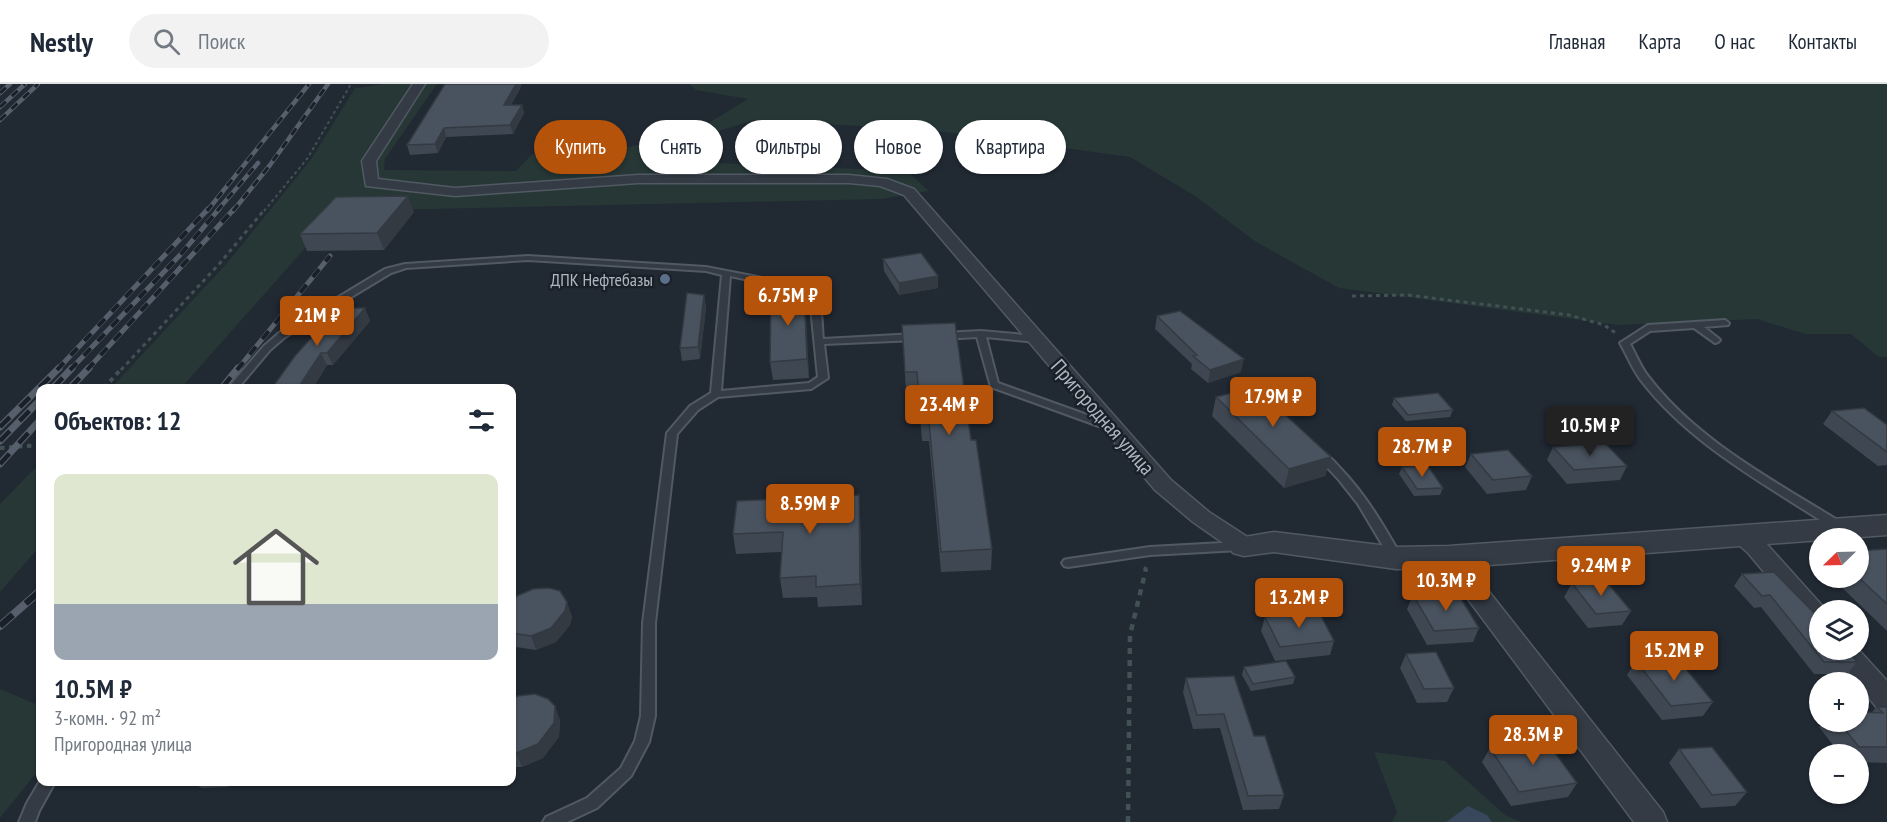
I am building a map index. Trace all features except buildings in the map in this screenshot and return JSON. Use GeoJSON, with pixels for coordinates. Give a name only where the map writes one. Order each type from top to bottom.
{"type":"FeatureCollection","features":[{"type":"Feature","properties":{"kind":"street","name":"Пригородная улица"},"geometry":{"type":"LineString","coordinates":[[419,84],[369,161],[371,183],[455,192],[638,179],[878,181],[896,185],[909,192],[1163,485],[1201,517],[1244,546]]}},
{"type":"Feature","properties":{"kind":"street"},"geometry":{"type":"LineString","coordinates":[[1841,528],[1887,525]]}},
{"type":"Feature","properties":{"kind":"street"},"geometry":{"type":"LineString","coordinates":[[1244,546],[1274,542],[1396,558],[1449,557],[1809,531]]}},
{"type":"Feature","properties":{"kind":"street"},"geometry":{"type":"LineString","coordinates":[[1742,537],[1756,547],[1809,608]]}},
{"type":"Feature","properties":{"kind":"street"},"geometry":{"type":"LineString","coordinates":[[1449,557],[1652,822]]}},
{"type":"Feature","properties":{"kind":"street"},"geometry":{"type":"LineString","coordinates":[[1853,660],[1887,700]]}},
{"type":"Feature","properties":{"kind":"lane"},"geometry":{"type":"LineString","coordinates":[[236,384],[273,342],[395,268],[528,258],[706,269],[808,290],[814,298],[823,378],[819,383],[811,386],[716,394],[694,408],[672,433],[649,623],[648,716],[642,742],[626,772],[592,803],[565,818],[551,822]]}},
{"type":"Feature","properties":{"kind":"lane"},"geometry":{"type":"LineString","coordinates":[[716,394],[726,273]]}},
{"type":"Feature","properties":{"kind":"lane"},"geometry":{"type":"LineString","coordinates":[[1725,323],[1648,328],[1625,343],[1645,379],[1686,421],[1740,462],[1841,528]]}},
{"type":"Feature","properties":{"kind":"lane"},"geometry":{"type":"LineString","coordinates":[[1697,326],[1715,340]]}},
{"type":"Feature","properties":{"kind":"lane"},"geometry":{"type":"LineString","coordinates":[[934,336],[981,334],[1036,339]]}},
{"type":"Feature","properties":{"kind":"lane"},"geometry":{"type":"LineString","coordinates":[[981,334],[994,384],[1111,427]]}},
{"type":"Feature","properties":{"kind":"lane"},"geometry":{"type":"LineString","coordinates":[[819,342],[923,337]]}},
{"type":"Feature","properties":{"kind":"lane"},"geometry":{"type":"LineString","coordinates":[[1310,446],[1344,476],[1367,505],[1396,558]]}},
{"type":"Feature","properties":{"kind":"lane"},"geometry":{"type":"LineString","coordinates":[[1068,563],[1150,552],[1244,546]]}},
{"type":"Feature","properties":{"kind":"lane"},"geometry":{"type":"LineString","coordinates":[[27,822],[46,786]]}},
{"type":"Feature","properties":{"kind":"path"},"geometry":{"type":"LineString","coordinates":[[108,384],[220,262],[307,159],[351,84]]}},
{"type":"Feature","properties":{"kind":"path"},"geometry":{"type":"LineString","coordinates":[[1352,297],[1408,295],[1569,315],[1604,325],[1625,343]]}},
{"type":"Feature","properties":{"kind":"path"},"geometry":{"type":"LineString","coordinates":[[0,448],[36,445]]}},
{"type":"Feature","properties":{"kind":"path"},"geometry":{"type":"LineString","coordinates":[[1128,822],[1127,728],[1130,634],[1150,552]]}},
{"type":"Feature","properties":{"kind":"shaded area"},"geometry":{"type":"Polygon","coordinates":[[[384,84],[437,84],[385,159],[384,170],[516,171],[534,154],[534,174],[627,174],[627,148],[639,145],[639,174],[723,174],[723,163],[735,164],[735,174],[842,174],[842,168],[854,169],[854,174],[910,174],[929,191],[881,199],[338,211],[185,384],[115,384],[228,262],[312,158],[355,88],[384,84]]]}},
{"type":"Feature","properties":{"kind":"shaded area"},"geometry":{"type":"Polygon","coordinates":[[[690,84],[1887,84],[1887,357],[1879,357],[1851,334],[1805,334],[1757,319],[1617,325],[1339,288],[1256,242],[1195,196],[1130,157],[1066,148],[1066,120],[955,120],[955,133],[943,132],[943,120],[854,120],[854,126],[842,125],[842,120],[735,120],[735,126],[723,130],[723,120],[713,120],[748,99],[696,90],[690,84]]]}},
{"type":"Feature","properties":{"kind":"shaded area"},"geometry":{"type":"Polygon","coordinates":[[[36,467],[36,551],[0,592],[0,504],[36,467]]]}},
{"type":"Feature","properties":{"kind":"shaded area"},"geometry":{"type":"Polygon","coordinates":[[[0,689],[36,704],[36,773],[0,818],[0,689]]]}},
{"type":"Feature","properties":{"kind":"shaded area"},"geometry":{"type":"Polygon","coordinates":[[[1374,752],[1445,761],[1505,815],[1522,822],[1492,822],[1486,815],[1454,816],[1446,822],[1392,822],[1397,812],[1374,752]]]}},
{"type":"Feature","properties":{"kind":"water"},"geometry":{"type":"Polygon","coordinates":[[[1468,806],[1487,815],[1492,822],[1446,822],[1468,806]]]}},
{"type":"Feature","properties":{"kind":"railway"},"geometry":{"type":"LineString","coordinates":[[0,93],[10,84]]}},
{"type":"Feature","properties":{"kind":"railway"},"geometry":{"type":"LineString","coordinates":[[0,107],[25,84]]}},
{"type":"Feature","properties":{"kind":"railway"},"geometry":{"type":"LineString","coordinates":[[0,120],[38,84]]}},
{"type":"Feature","properties":{"kind":"railway"},"geometry":{"type":"LineString","coordinates":[[207,211],[309,84]]}},
{"type":"Feature","properties":{"kind":"railway"},"geometry":{"type":"LineString","coordinates":[[233,211],[270,165],[328,84]]}},
{"type":"Feature","properties":{"kind":"railway"},"geometry":{"type":"LineString","coordinates":[[217,211],[258,163]]}},
{"type":"Feature","properties":{"kind":"railway"},"geometry":{"type":"LineString","coordinates":[[57,370],[208,209]]}},
{"type":"Feature","properties":{"kind":"railway"},"geometry":{"type":"LineString","coordinates":[[70,370],[181,254],[219,209]]}},
{"type":"Feature","properties":{"kind":"railway"},"geometry":{"type":"LineString","coordinates":[[87,370],[234,209]]}},
{"type":"Feature","properties":{"kind":"railway"},"geometry":{"type":"LineString","coordinates":[[237,370],[330,256]]}},
{"type":"Feature","properties":{"kind":"railway"},"geometry":{"type":"LineString","coordinates":[[57,384],[72,368]]}},
{"type":"Feature","properties":{"kind":"railway"},"geometry":{"type":"LineString","coordinates":[[74,384],[89,368]]}},
{"type":"Feature","properties":{"kind":"railway"},"geometry":{"type":"LineString","coordinates":[[225,384],[238,368]]}},
{"type":"Feature","properties":{"kind":"railway"},"geometry":{"type":"LineString","coordinates":[[43,384],[57,370]]}},
{"type":"Feature","properties":{"kind":"railway"},"geometry":{"type":"LineString","coordinates":[[0,427],[36,391]]}},
{"type":"Feature","properties":{"kind":"railway"},"geometry":{"type":"LineString","coordinates":[[0,441],[36,404]]}},
{"type":"Feature","properties":{"kind":"railway"},"geometry":{"type":"LineString","coordinates":[[0,464],[36,424]]}},
{"type":"Feature","properties":{"kind":"railway"},"geometry":{"type":"LineString","coordinates":[[0,626],[36,594]]}},
{"type":"Feature","properties":{"kind":"place","name":"ДПК Нефтебазы"},"geometry":{"type":"Point","coordinates":[665,279]}}]}
